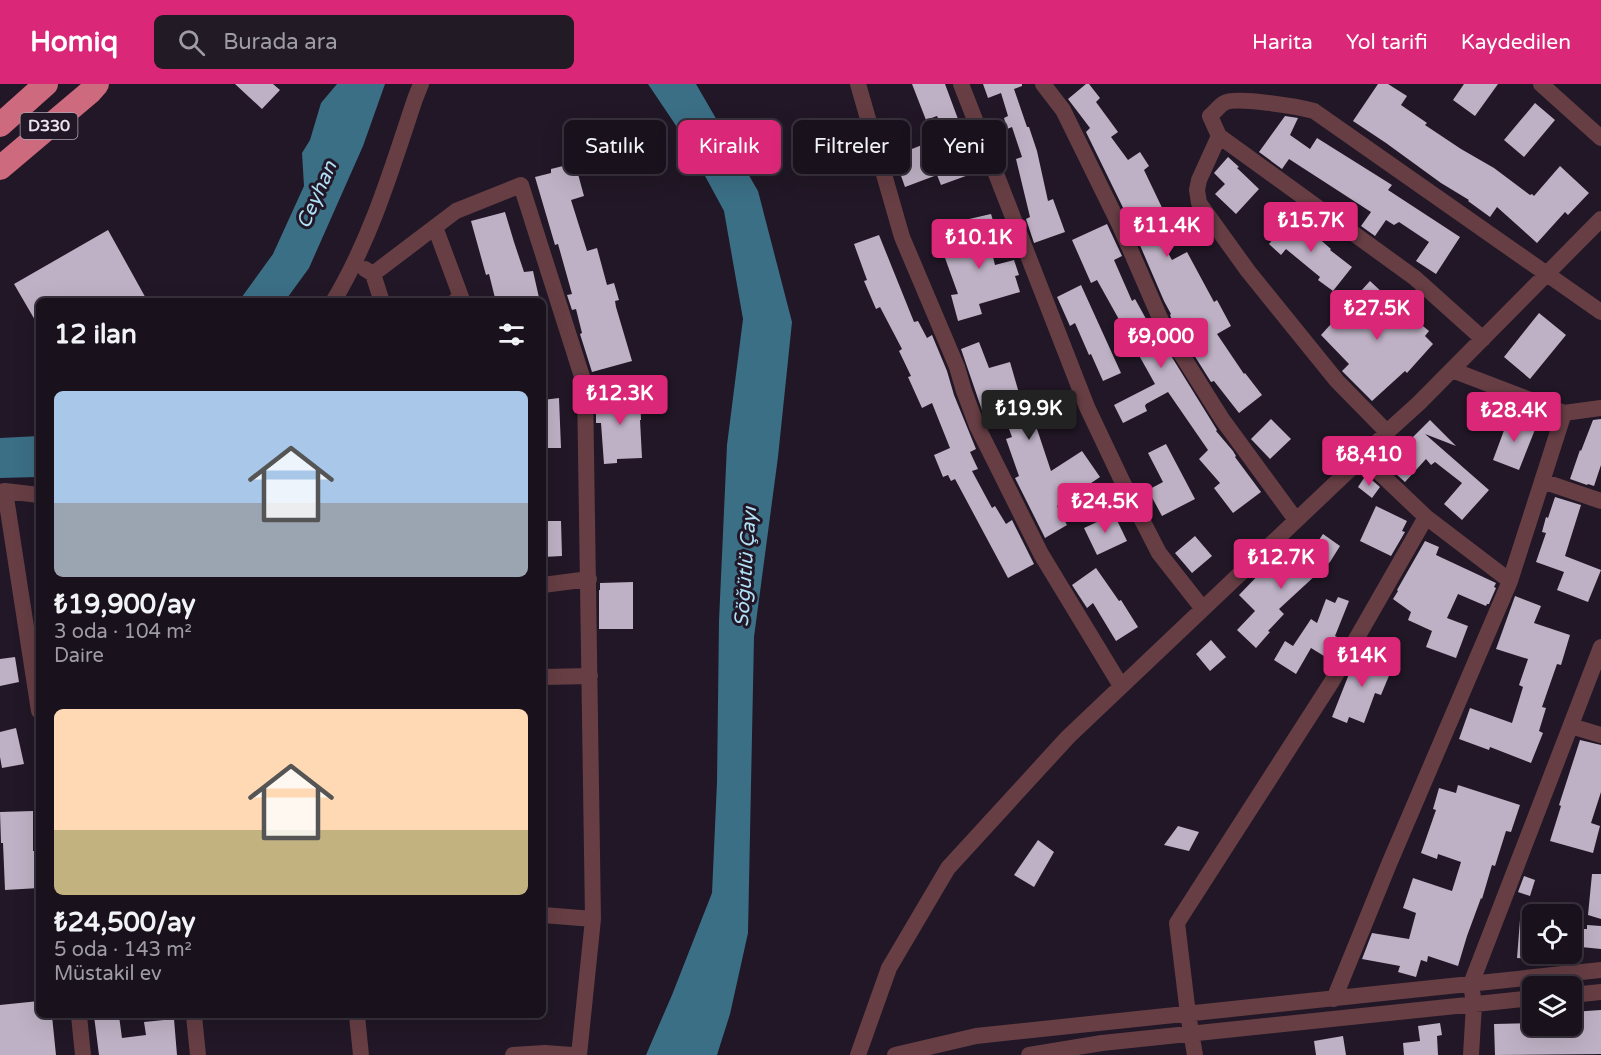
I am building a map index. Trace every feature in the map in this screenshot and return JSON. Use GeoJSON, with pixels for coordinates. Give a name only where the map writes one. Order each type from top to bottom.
{"type":"FeatureCollection","features":[{"type":"Feature","properties":{"kind":"highway","name":"D330"},"geometry":{"type":"LineString","coordinates":[[0,125],[46,84]]}},
{"type":"Feature","properties":{"kind":"highway","name":"D330"},"geometry":{"type":"LineString","coordinates":[[0,168],[97,84]]}},
{"type":"Feature","properties":{"kind":"street"},"geometry":{"type":"LineString","coordinates":[[335,298],[354,262],[385,191],[421,84]]}},
{"type":"Feature","properties":{"kind":"street"},"geometry":{"type":"LineString","coordinates":[[858,84],[902,237],[957,367],[977,426],[1041,554],[1121,686]]}},
{"type":"Feature","properties":{"kind":"street"},"geometry":{"type":"LineString","coordinates":[[961,84],[1087,407],[1159,553],[1203,609]]}},
{"type":"Feature","properties":{"kind":"street"},"geometry":{"type":"LineString","coordinates":[[1043,84],[1063,110],[1120,226],[1163,325],[1222,419],[1296,520]]}},
{"type":"Feature","properties":{"kind":"street"},"geometry":{"type":"LineString","coordinates":[[1541,84],[1601,138]]}},
{"type":"Feature","properties":{"kind":"street"},"geometry":{"type":"LineString","coordinates":[[1483,339],[1415,278],[1219,136],[1210,116],[1226,102],[1236,100],[1284,104],[1314,111],[1601,312]]}},
{"type":"Feature","properties":{"kind":"street"},"geometry":{"type":"LineString","coordinates":[[1219,136],[1199,180],[1197,190],[1199,203],[1248,271],[1337,381],[1387,432]]}},
{"type":"Feature","properties":{"kind":"street"},"geometry":{"type":"LineString","coordinates":[[373,274],[456,211],[521,184],[585,386],[593,919],[579,1055]]}},
{"type":"Feature","properties":{"kind":"street"},"geometry":{"type":"LineString","coordinates":[[858,1055],[889,968],[948,868],[1068,737],[1419,404],[1601,219]]}},
{"type":"Feature","properties":{"kind":"street"},"geometry":{"type":"LineString","coordinates":[[435,227],[460,298]]}},
{"type":"Feature","properties":{"kind":"street"},"geometry":{"type":"LineString","coordinates":[[354,262],[373,274],[381,298]]}},
{"type":"Feature","properties":{"kind":"street"},"geometry":{"type":"LineString","coordinates":[[1452,370],[1564,413],[1601,408]]}},
{"type":"Feature","properties":{"kind":"street"},"geometry":{"type":"LineString","coordinates":[[1334,999],[1510,581],[1564,413]]}},
{"type":"Feature","properties":{"kind":"street"},"geometry":{"type":"LineString","coordinates":[[1363,457],[1426,517],[1510,581]]}},
{"type":"Feature","properties":{"kind":"street"},"geometry":{"type":"LineString","coordinates":[[1542,480],[1601,501]]}},
{"type":"Feature","properties":{"kind":"street"},"geometry":{"type":"LineString","coordinates":[[36,495],[3,491],[36,693]]}},
{"type":"Feature","properties":{"kind":"street"},"geometry":{"type":"LineString","coordinates":[[1195,1055],[1177,923],[1331,683],[1426,517]]}},
{"type":"Feature","properties":{"kind":"street"},"geometry":{"type":"LineString","coordinates":[[546,585],[589,579]]}},
{"type":"Feature","properties":{"kind":"street"},"geometry":{"type":"LineString","coordinates":[[1471,1055],[1474,1004],[1471,984],[1601,647]]}},
{"type":"Feature","properties":{"kind":"street"},"geometry":{"type":"LineString","coordinates":[[546,677],[590,676]]}},
{"type":"Feature","properties":{"kind":"street"},"geometry":{"type":"LineString","coordinates":[[1571,726],[1601,735]]}},
{"type":"Feature","properties":{"kind":"street"},"geometry":{"type":"LineString","coordinates":[[546,915],[593,919]]}},
{"type":"Feature","properties":{"kind":"street"},"geometry":{"type":"LineString","coordinates":[[896,1055],[976,1036],[1601,970]]}},
{"type":"Feature","properties":{"kind":"street"},"geometry":{"type":"LineString","coordinates":[[1582,994],[1601,992]]}},
{"type":"Feature","properties":{"kind":"street"},"geometry":{"type":"LineString","coordinates":[[1029,1055],[1085,1051],[1192,1034],[1522,1000]]}},
{"type":"Feature","properties":{"kind":"street"},"geometry":{"type":"LineString","coordinates":[[79,1018],[83,1055]]}},
{"type":"Feature","properties":{"kind":"street"},"geometry":{"type":"LineString","coordinates":[[194,1018],[198,1055]]}},
{"type":"Feature","properties":{"kind":"street"},"geometry":{"type":"LineString","coordinates":[[357,1018],[361,1055]]}},
{"type":"Feature","properties":{"kind":"street"},"geometry":{"type":"LineString","coordinates":[[513,1055],[545,1053],[572,1055]]}},
{"type":"Feature","properties":{"kind":"water","name":"Ceyhan"},"geometry":{"type":"Polygon","coordinates":[[[337,84],[385,84],[363,146],[309,268],[287,298],[241,298],[273,254],[304,186],[302,153],[310,140],[321,103],[337,84]]]}},
{"type":"Feature","properties":{"kind":"water"},"geometry":{"type":"Polygon","coordinates":[[[648,84],[696,84],[717,120],[678,120],[678,129],[648,84]]]}},
{"type":"Feature","properties":{"kind":"water","name":"Söğütlü Çayı"},"geometry":{"type":"Polygon","coordinates":[[[704,174],[748,174],[758,191],[792,322],[778,457],[754,637],[748,933],[730,1014],[717,1055],[646,1055],[712,893],[717,782],[719,621],[727,445],[743,319],[724,211],[704,174]]]}},
{"type":"Feature","properties":{"kind":"water"},"geometry":{"type":"Polygon","coordinates":[[[36,436],[36,477],[0,478],[0,438],[36,436]]]}},
{"type":"Feature","properties":{"kind":"building"},"geometry":{"type":"Polygon","coordinates":[[[235,84],[273,84],[280,90],[262,109],[235,84]]]}},
{"type":"Feature","properties":{"kind":"building"},"geometry":{"type":"Polygon","coordinates":[[[912,84],[945,84],[958,120],[939,120],[937,116],[926,120],[912,84]]]}},
{"type":"Feature","properties":{"kind":"building"},"geometry":{"type":"Polygon","coordinates":[[[983,84],[1022,84],[1014,89],[1037,151],[1048,201],[1053,199],[1065,232],[1034,243],[1026,219],[1030,217],[1016,159],[1022,157],[1012,127],[1007,129],[1004,118],[1008,116],[1001,93],[988,98],[983,84]]]}},
{"type":"Feature","properties":{"kind":"building"},"geometry":{"type":"Polygon","coordinates":[[[1089,84],[1100,98],[1096,102],[1118,132],[1111,137],[1128,160],[1140,152],[1149,166],[1144,170],[1166,216],[1151,223],[1172,260],[1187,252],[1214,302],[1217,300],[1231,326],[1217,334],[1244,374],[1262,395],[1239,413],[1214,381],[1211,382],[1172,320],[1130,222],[1086,132],[1090,128],[1068,99],[1089,84]]]}},
{"type":"Feature","properties":{"kind":"building"},"geometry":{"type":"Polygon","coordinates":[[[1378,84],[1388,84],[1407,96],[1401,105],[1427,123],[1425,125],[1494,168],[1530,195],[1534,196],[1560,166],[1589,193],[1568,215],[1565,212],[1537,243],[1497,207],[1490,217],[1469,200],[1353,121],[1378,84]]]}},
{"type":"Feature","properties":{"kind":"building"},"geometry":{"type":"Polygon","coordinates":[[[1464,84],[1498,84],[1475,116],[1453,100],[1464,84]]]}},
{"type":"Feature","properties":{"kind":"building"},"geometry":{"type":"Polygon","coordinates":[[[1535,103],[1555,120],[1524,157],[1504,140],[1535,103]]]}},
{"type":"Feature","properties":{"kind":"building"},"geometry":{"type":"Polygon","coordinates":[[[1285,116],[1298,118],[1290,135],[1310,149],[1317,138],[1392,185],[1388,190],[1460,237],[1436,274],[1416,261],[1429,242],[1399,222],[1394,225],[1386,220],[1375,236],[1361,226],[1371,212],[1289,159],[1282,169],[1259,152],[1285,116]]]}},
{"type":"Feature","properties":{"kind":"building"},"geometry":{"type":"Polygon","coordinates":[[[922,145],[922,174],[971,174],[941,185],[937,175],[905,187],[900,174],[910,174],[910,150],[922,145]]]}},
{"type":"Feature","properties":{"kind":"building"},"geometry":{"type":"Polygon","coordinates":[[[1228,157],[1259,189],[1236,214],[1215,194],[1225,184],[1214,173],[1228,157]]]}},
{"type":"Feature","properties":{"kind":"building"},"geometry":{"type":"Polygon","coordinates":[[[564,166],[564,174],[578,174],[584,196],[571,200],[587,251],[597,248],[607,285],[614,283],[619,300],[615,301],[616,307],[632,361],[592,372],[580,334],[582,333],[576,309],[572,310],[567,295],[572,294],[558,244],[555,245],[535,177],[551,173],[551,169],[564,166]]]}},
{"type":"Feature","properties":{"kind":"building"},"geometry":{"type":"Polygon","coordinates":[[[505,212],[524,272],[533,271],[539,298],[495,298],[471,221],[505,212]]]}},
{"type":"Feature","properties":{"kind":"building"},"geometry":{"type":"Polygon","coordinates":[[[991,214],[995,227],[986,229],[995,265],[1014,260],[1019,275],[1015,276],[1020,292],[979,304],[982,314],[958,321],[951,295],[958,294],[945,258],[963,252],[956,222],[991,214]]]}},
{"type":"Feature","properties":{"kind":"building"},"geometry":{"type":"Polygon","coordinates":[[[1293,216],[1352,267],[1333,291],[1286,249],[1281,255],[1269,244],[1293,216]]]}},
{"type":"Feature","properties":{"kind":"building"},"geometry":{"type":"Polygon","coordinates":[[[1107,224],[1122,256],[1114,260],[1132,301],[1135,299],[1216,431],[1233,451],[1261,492],[1233,513],[1214,488],[1220,483],[1199,459],[1208,450],[1168,392],[1146,404],[1147,411],[1123,423],[1114,405],[1155,384],[1097,280],[1091,283],[1072,240],[1107,224]]]}},
{"type":"Feature","properties":{"kind":"building"},"geometry":{"type":"Polygon","coordinates":[[[108,230],[146,298],[36,298],[36,322],[14,284],[108,230]]]}},
{"type":"Feature","properties":{"kind":"building"},"geometry":{"type":"Polygon","coordinates":[[[879,235],[914,322],[918,321],[927,338],[932,335],[947,371],[954,395],[976,449],[970,452],[978,469],[972,471],[992,508],[995,506],[1006,524],[1012,520],[1034,564],[1008,578],[955,479],[951,481],[948,475],[943,477],[934,455],[950,448],[932,403],[922,408],[899,351],[902,349],[880,307],[876,309],[864,281],[867,280],[854,244],[879,235]]]}},
{"type":"Feature","properties":{"kind":"building"},"geometry":{"type":"Polygon","coordinates":[[[1370,281],[1400,309],[1429,331],[1425,336],[1433,344],[1407,373],[1405,371],[1372,401],[1342,371],[1349,364],[1321,335],[1370,281]]]}},
{"type":"Feature","properties":{"kind":"building"},"geometry":{"type":"Polygon","coordinates":[[[1081,285],[1121,373],[1103,381],[1075,323],[1070,326],[1057,297],[1081,285]]]}},
{"type":"Feature","properties":{"kind":"building"},"geometry":{"type":"Polygon","coordinates":[[[1539,313],[1566,335],[1530,379],[1504,357],[1539,313]]]}},
{"type":"Feature","properties":{"kind":"building"},"geometry":{"type":"Polygon","coordinates":[[[979,342],[989,368],[1010,362],[1021,400],[1046,391],[1055,415],[1035,423],[1051,471],[1082,451],[1100,477],[1057,506],[1067,525],[1045,538],[1015,478],[1019,476],[1006,439],[1012,437],[1001,407],[984,416],[961,349],[979,342]]]}},
{"type":"Feature","properties":{"kind":"building"},"geometry":{"type":"Polygon","coordinates":[[[640,392],[642,458],[617,459],[617,463],[604,464],[601,423],[596,423],[596,396],[640,392]]]}},
{"type":"Feature","properties":{"kind":"building"},"geometry":{"type":"Polygon","coordinates":[[[559,398],[561,448],[546,448],[546,400],[559,398]]]}},
{"type":"Feature","properties":{"kind":"building"},"geometry":{"type":"Polygon","coordinates":[[[1509,417],[1536,427],[1519,470],[1493,460],[1509,417]]]}},
{"type":"Feature","properties":{"kind":"building"},"geometry":{"type":"Polygon","coordinates":[[[1271,419],[1291,439],[1270,459],[1251,439],[1271,419]]]}},
{"type":"Feature","properties":{"kind":"building"},"geometry":{"type":"Polygon","coordinates":[[[1601,419],[1601,465],[1594,486],[1570,479],[1593,420],[1601,419]]]}},
{"type":"Feature","properties":{"kind":"building"},"geometry":{"type":"Polygon","coordinates":[[[1430,420],[1456,446],[1425,434],[1489,490],[1462,520],[1444,504],[1462,483],[1435,462],[1431,465],[1426,459],[1405,482],[1384,463],[1401,444],[1404,446],[1430,420]]]}},
{"type":"Feature","properties":{"kind":"building"},"geometry":{"type":"Polygon","coordinates":[[[1166,444],[1195,499],[1162,516],[1148,490],[1163,482],[1148,453],[1166,444]]]}},
{"type":"Feature","properties":{"kind":"building"},"geometry":{"type":"Polygon","coordinates":[[[1366,475],[1380,487],[1372,498],[1358,487],[1366,475]]]}},
{"type":"Feature","properties":{"kind":"building"},"geometry":{"type":"Polygon","coordinates":[[[1555,497],[1581,505],[1565,556],[1601,570],[1588,602],[1557,590],[1564,572],[1536,562],[1546,533],[1542,532],[1546,517],[1548,518],[1555,497]]]}},
{"type":"Feature","properties":{"kind":"building"},"geometry":{"type":"Polygon","coordinates":[[[1376,506],[1407,521],[1402,531],[1405,532],[1391,556],[1360,541],[1376,506]]]}},
{"type":"Feature","properties":{"kind":"building"},"geometry":{"type":"Polygon","coordinates":[[[1114,514],[1127,541],[1097,555],[1084,528],[1114,514]]]}},
{"type":"Feature","properties":{"kind":"building"},"geometry":{"type":"Polygon","coordinates":[[[546,521],[561,521],[562,556],[546,557],[546,521]]]}},
{"type":"Feature","properties":{"kind":"building"},"geometry":{"type":"Polygon","coordinates":[[[1323,534],[1340,546],[1330,562],[1279,609],[1284,614],[1256,648],[1237,630],[1255,611],[1239,595],[1265,568],[1273,576],[1295,555],[1303,564],[1323,534]]]}},
{"type":"Feature","properties":{"kind":"building"},"geometry":{"type":"Polygon","coordinates":[[[1195,536],[1212,556],[1192,573],[1175,553],[1195,536]]]}},
{"type":"Feature","properties":{"kind":"building"},"geometry":{"type":"Polygon","coordinates":[[[1425,541],[1439,547],[1436,555],[1496,583],[1494,587],[1496,588],[1486,606],[1458,594],[1447,618],[1468,626],[1456,658],[1426,647],[1432,631],[1408,620],[1411,612],[1393,599],[1425,541]]]}},
{"type":"Feature","properties":{"kind":"building"},"geometry":{"type":"Polygon","coordinates":[[[1096,568],[1119,601],[1121,600],[1138,627],[1116,641],[1093,603],[1087,608],[1072,585],[1096,568]]]}},
{"type":"Feature","properties":{"kind":"building"},"geometry":{"type":"Polygon","coordinates":[[[633,582],[633,629],[599,629],[600,583],[633,582]]]}},
{"type":"Feature","properties":{"kind":"building"},"geometry":{"type":"Polygon","coordinates":[[[1515,596],[1541,606],[1534,623],[1570,635],[1561,665],[1557,664],[1542,707],[1546,708],[1539,731],[1543,733],[1531,763],[1490,747],[1489,750],[1459,739],[1470,708],[1512,723],[1523,687],[1519,685],[1528,659],[1496,649],[1515,596]]]}},
{"type":"Feature","properties":{"kind":"building"},"geometry":{"type":"Polygon","coordinates":[[[1338,597],[1349,601],[1335,636],[1337,637],[1324,656],[1311,648],[1296,674],[1274,660],[1285,641],[1293,646],[1311,619],[1317,623],[1326,599],[1335,603],[1338,597]]]}},
{"type":"Feature","properties":{"kind":"building"},"geometry":{"type":"Polygon","coordinates":[[[1211,640],[1226,657],[1210,671],[1196,654],[1211,640]]]}},
{"type":"Feature","properties":{"kind":"building"},"geometry":{"type":"Polygon","coordinates":[[[1360,653],[1393,666],[1381,695],[1375,693],[1364,723],[1349,717],[1347,723],[1332,717],[1351,669],[1360,653]]]}},
{"type":"Feature","properties":{"kind":"building"},"geometry":{"type":"Polygon","coordinates":[[[15,657],[19,682],[0,686],[0,659],[15,657]]]}},
{"type":"Feature","properties":{"kind":"building"},"geometry":{"type":"Polygon","coordinates":[[[16,728],[24,764],[2,768],[0,732],[16,728]]]}},
{"type":"Feature","properties":{"kind":"building"},"geometry":{"type":"Polygon","coordinates":[[[1580,740],[1601,745],[1601,792],[1591,823],[1600,826],[1593,853],[1550,841],[1580,740]]]}},
{"type":"Feature","properties":{"kind":"building"},"geometry":{"type":"Polygon","coordinates":[[[1458,785],[1520,805],[1511,832],[1506,831],[1495,866],[1492,865],[1458,966],[1428,956],[1427,962],[1421,960],[1416,977],[1398,972],[1400,966],[1362,959],[1372,933],[1409,939],[1416,913],[1403,908],[1413,878],[1452,891],[1461,862],[1438,854],[1437,859],[1421,853],[1436,810],[1433,809],[1439,788],[1456,793],[1458,785]]]}},
{"type":"Feature","properties":{"kind":"building"},"geometry":{"type":"Polygon","coordinates":[[[33,811],[36,888],[5,890],[0,812],[33,811]]]}},
{"type":"Feature","properties":{"kind":"building"},"geometry":{"type":"Polygon","coordinates":[[[1178,826],[1199,832],[1189,851],[1164,845],[1178,826]]]}},
{"type":"Feature","properties":{"kind":"building"},"geometry":{"type":"Polygon","coordinates":[[[1038,840],[1054,852],[1034,887],[1014,875],[1038,840]]]}},
{"type":"Feature","properties":{"kind":"building"},"geometry":{"type":"Polygon","coordinates":[[[1592,874],[1601,874],[1601,919],[1588,915],[1592,874]]]}},
{"type":"Feature","properties":{"kind":"building"},"geometry":{"type":"Polygon","coordinates":[[[1524,876],[1535,880],[1530,896],[1518,892],[1524,876]]]}},
{"type":"Feature","properties":{"kind":"building"},"geometry":{"type":"Polygon","coordinates":[[[1520,920],[1522,920],[1522,958],[1517,958],[1520,920]]]}},
{"type":"Feature","properties":{"kind":"building"},"geometry":{"type":"Polygon","coordinates":[[[1587,925],[1601,926],[1601,949],[1582,947],[1582,929],[1587,929],[1587,925]]]}},
{"type":"Feature","properties":{"kind":"building"},"geometry":{"type":"Polygon","coordinates":[[[36,1001],[36,1018],[52,1018],[56,1055],[0,1055],[0,1005],[36,1001]]]}},
{"type":"Feature","properties":{"kind":"building"},"geometry":{"type":"Polygon","coordinates":[[[1601,1010],[1601,1054],[1495,1055],[1494,1024],[1522,1023],[1522,1036],[1582,1036],[1582,1011],[1601,1010]]]}},
{"type":"Feature","properties":{"kind":"building"},"geometry":{"type":"Polygon","coordinates":[[[94,1018],[119,1018],[122,1038],[146,1035],[144,1022],[174,1019],[177,1055],[99,1055],[94,1018]]]}},
{"type":"Feature","properties":{"kind":"building"},"geometry":{"type":"Polygon","coordinates":[[[1440,1023],[1442,1035],[1437,1036],[1438,1055],[1404,1055],[1403,1043],[1420,1041],[1418,1026],[1440,1023]]]}},
{"type":"Feature","properties":{"kind":"building"},"geometry":{"type":"Polygon","coordinates":[[[1343,1036],[1346,1055],[1316,1055],[1314,1041],[1343,1036]]]}}]}
